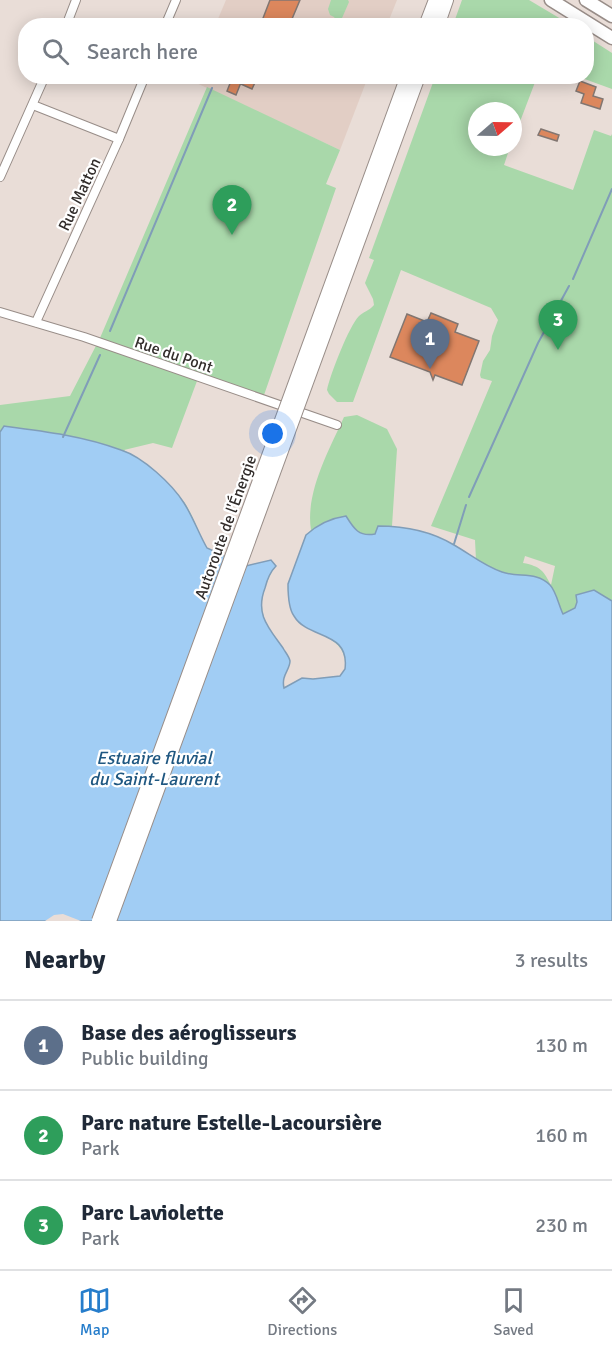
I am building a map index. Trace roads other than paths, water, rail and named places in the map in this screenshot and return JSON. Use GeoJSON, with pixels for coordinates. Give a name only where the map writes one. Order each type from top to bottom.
{"type":"FeatureCollection","features":[{"type":"Feature","properties":{"kind":"highway"},"geometry":{"type":"LineString","coordinates":[[429,18],[436,0]]}},
{"type":"Feature","properties":{"kind":"highway"},"geometry":{"type":"LineString","coordinates":[[439,18],[446,0]]}},
{"type":"Feature","properties":{"kind":"highway","name":"Autoroute de l'Énergie"},"geometry":{"type":"LineString","coordinates":[[99,921],[405,84]]}},
{"type":"Feature","properties":{"kind":"highway","name":"Autoroute de l'Énergie"},"geometry":{"type":"LineString","coordinates":[[109,921],[415,84]]}},
{"type":"Feature","properties":{"kind":"main road"},"geometry":{"type":"LineString","coordinates":[[551,0],[580,18]]}},
{"type":"Feature","properties":{"kind":"main road"},"geometry":{"type":"LineString","coordinates":[[586,0],[612,16]]}},
{"type":"Feature","properties":{"kind":"main road"},"geometry":{"type":"LineString","coordinates":[[594,27],[612,38]]}},
{"type":"Feature","properties":{"kind":"street"},"geometry":{"type":"LineString","coordinates":[[69,18],[76,0]]}},
{"type":"Feature","properties":{"kind":"street"},"geometry":{"type":"LineString","coordinates":[[168,18],[176,0]]}},
{"type":"Feature","properties":{"kind":"street"},"geometry":{"type":"LineString","coordinates":[[0,177],[42,84]]}},
{"type":"Feature","properties":{"kind":"street","name":"Rue Matton"},"geometry":{"type":"LineString","coordinates":[[36,322],[142,84]]}},
{"type":"Feature","properties":{"kind":"street"},"geometry":{"type":"LineString","coordinates":[[33,105],[119,139]]}},
{"type":"Feature","properties":{"kind":"street","name":"Rue du Pont"},"geometry":{"type":"LineString","coordinates":[[0,312],[36,322],[337,425]]}},
{"type":"Feature","properties":{"kind":"water","name":"Estuaire fluvial du Saint-Laurent"},"geometry":{"type":"Polygon","coordinates":[[[4,426],[78,438],[107,445],[130,454],[156,472],[179,496],[207,548],[246,566],[271,560],[276,566],[268,579],[261,605],[268,627],[290,661],[284,688],[302,678],[340,676],[345,669],[345,657],[335,641],[300,624],[294,616],[289,605],[288,592],[288,584],[306,535],[320,525],[341,517],[346,516],[354,528],[369,535],[375,534],[378,526],[407,528],[427,533],[445,540],[495,569],[508,574],[539,578],[552,588],[563,614],[575,608],[576,595],[594,590],[612,601],[612,921],[0,921],[0,432],[4,426]]]}},
{"type":"Feature","properties":{"kind":"waterway"},"geometry":{"type":"LineString","coordinates":[[110,331],[212,88]]}},
{"type":"Feature","properties":{"kind":"waterway"},"geometry":{"type":"LineString","coordinates":[[573,279],[612,189]]}},
{"type":"Feature","properties":{"kind":"waterway"},"geometry":{"type":"LineString","coordinates":[[469,497],[538,343],[569,286]]}},
{"type":"Feature","properties":{"kind":"waterway"},"geometry":{"type":"LineString","coordinates":[[63,437],[100,355]]}},
{"type":"Feature","properties":{"kind":"waterway"},"geometry":{"type":"LineString","coordinates":[[454,544],[466,505]]}},
{"type":"Feature","properties":{"kind":"place","name":"Parc nature Estelle-Lacoursière"},"geometry":{"type":"Point","coordinates":[232,235]}},
{"type":"Feature","properties":{"kind":"place","name":"Parc Laviolette"},"geometry":{"type":"Point","coordinates":[558,350]}},
{"type":"Feature","properties":{"kind":"place","name":"Base des aéroglisseurs"},"geometry":{"type":"Point","coordinates":[430,369]}}]}
